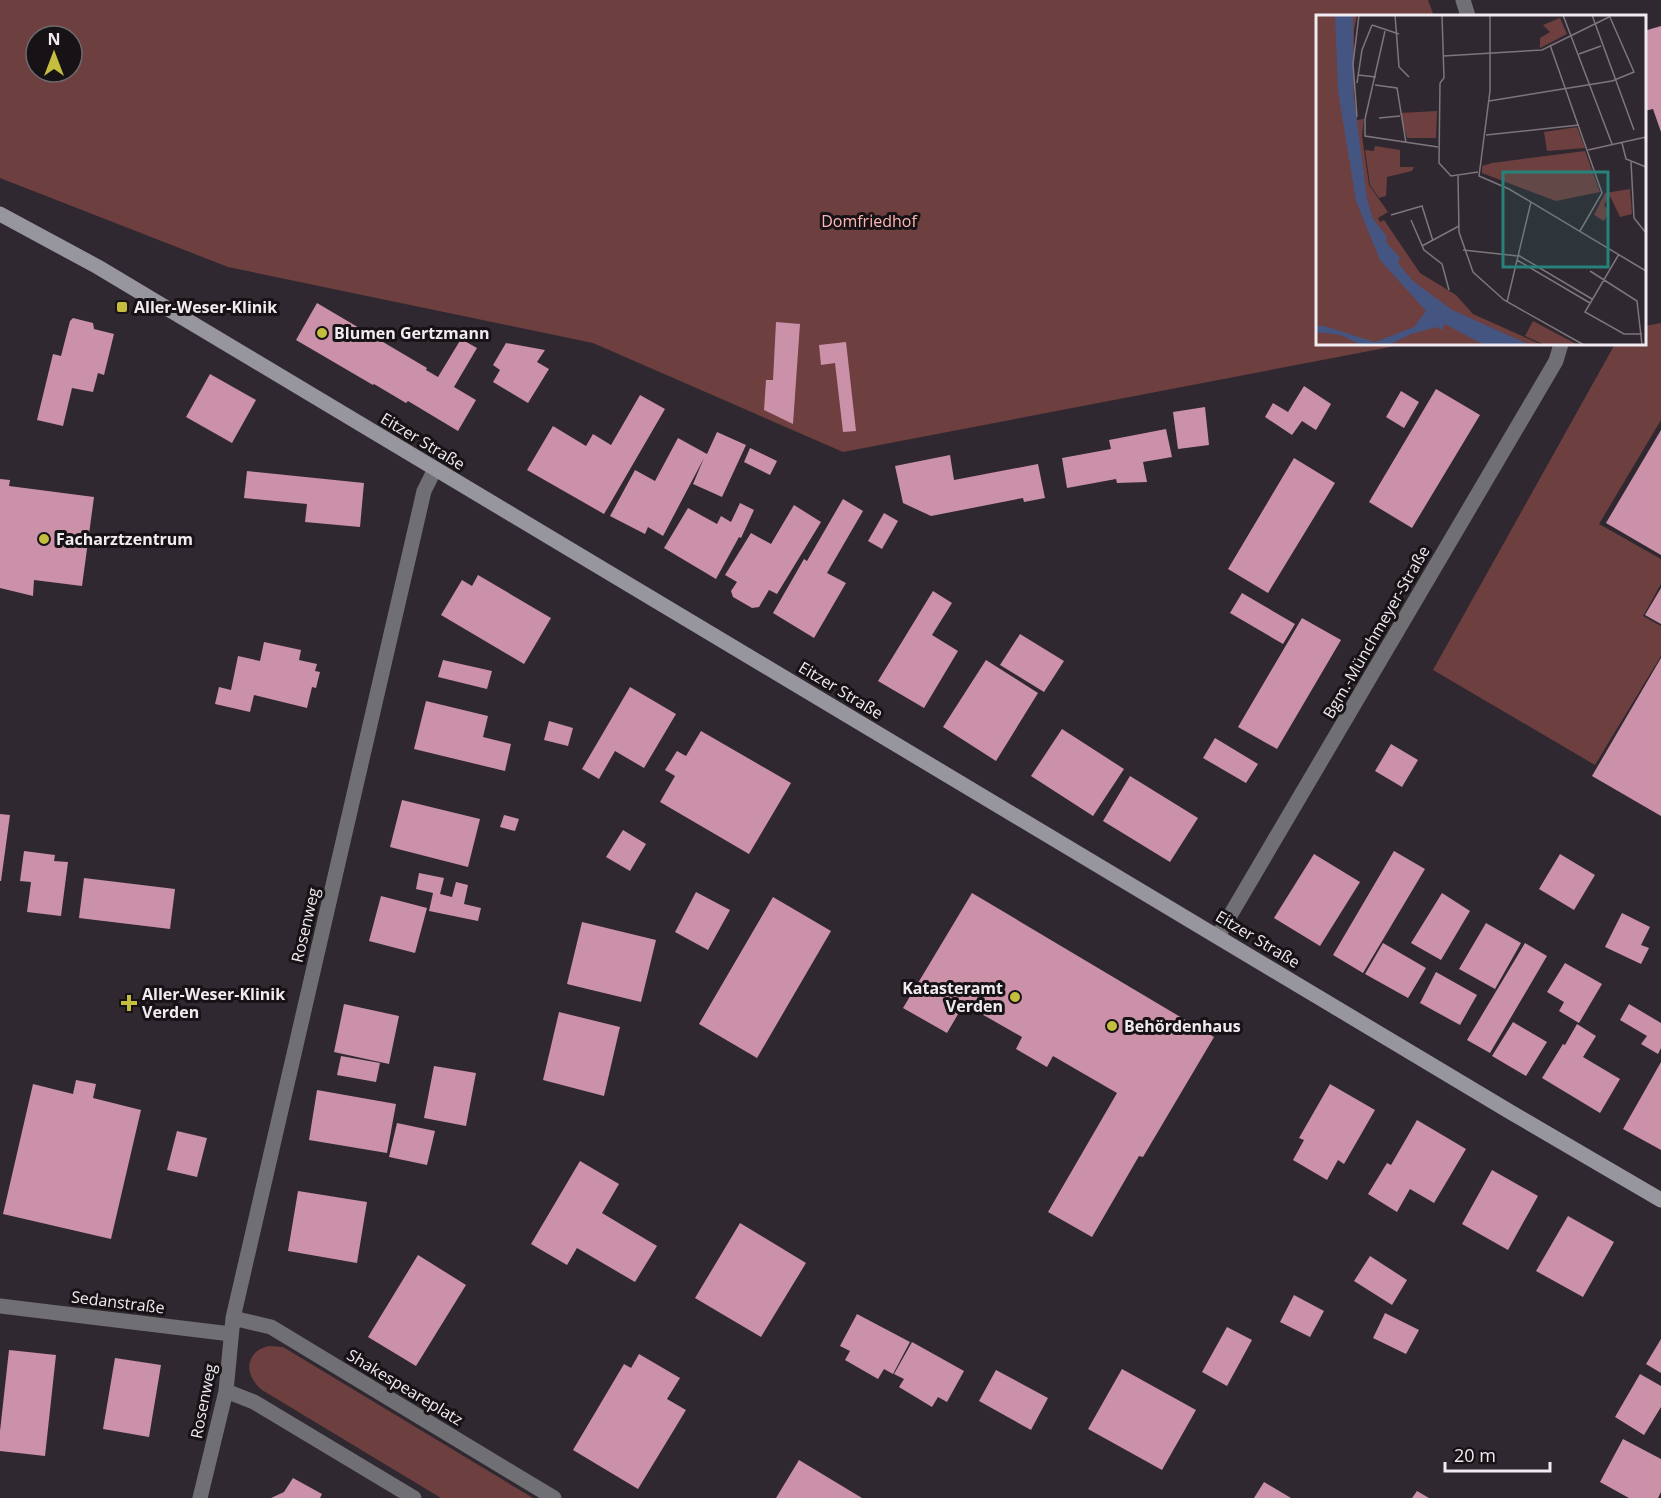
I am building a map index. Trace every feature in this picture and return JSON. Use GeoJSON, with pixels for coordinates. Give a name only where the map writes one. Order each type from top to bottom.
{"type":"FeatureCollection","features":[{"type":"Feature","properties":{"kind":"main road","name":"Eitzer Straße"},"geometry":{"type":"LineString","coordinates":[[0,214],[98,267],[1661,1200]]}},
{"type":"Feature","properties":{"kind":"street"},"geometry":{"type":"LineString","coordinates":[[1463,0],[1468,15]]}},
{"type":"Feature","properties":{"kind":"street","name":"Bgm.-Münchmeyer-Straße"},"geometry":{"type":"LineString","coordinates":[[1218,936],[1556,361],[1561,345]]}},
{"type":"Feature","properties":{"kind":"street","name":"Rosenweg"},"geometry":{"type":"LineString","coordinates":[[200,1498],[226,1391],[233,1318],[424,491],[435,469]]}},
{"type":"Feature","properties":{"kind":"street","name":"Sedanstraße"},"geometry":{"type":"LineString","coordinates":[[0,1306],[231,1334]]}},
{"type":"Feature","properties":{"kind":"street","name":"Shakespeareplatz"},"geometry":{"type":"LineString","coordinates":[[233,1318],[271,1327],[554,1498]]}},
{"type":"Feature","properties":{"kind":"street"},"geometry":{"type":"LineString","coordinates":[[226,1391],[254,1402],[414,1498]]}},
{"type":"Feature","properties":{"kind":"green space","name":"Domfriedhof"},"geometry":{"type":"Polygon","coordinates":[[[0,0],[1428,0],[1434,15],[1316,15],[1316,345],[1401,345],[843,452],[593,343],[228,267],[0,178],[0,0]]]}},
{"type":"Feature","properties":{"kind":"green space"},"geometry":{"type":"Polygon","coordinates":[[[1661,323],[1661,420],[1599,524],[1661,559],[1661,584],[1643,616],[1661,626],[1661,656],[1595,765],[1433,670],[1614,345],[1646,345],[1646,326],[1661,323]]]}},
{"type":"Feature","properties":{"kind":"green space"},"geometry":{"type":"Polygon","coordinates":[[[269,1346],[283,1347],[533,1498],[441,1498],[262,1390],[252,1377],[249,1367],[257,1351],[269,1346]]]}},
{"type":"Feature","properties":{"kind":"building"},"geometry":{"type":"Polygon","coordinates":[[[1661,26],[1661,132],[1653,109],[1646,111],[1646,30],[1661,26]]]}},
{"type":"Feature","properties":{"kind":"building"},"geometry":{"type":"Polygon","coordinates":[[[317,303],[427,368],[426,370],[438,377],[461,339],[477,348],[454,387],[476,400],[458,431],[296,340],[317,303]]]}},
{"type":"Feature","properties":{"kind":"building"},"geometry":{"type":"Polygon","coordinates":[[[73,318],[93,323],[94,329],[114,334],[104,375],[98,373],[93,392],[72,388],[63,426],[37,420],[53,354],[61,356],[70,321],[73,318]]]}},
{"type":"Feature","properties":{"kind":"building"},"geometry":{"type":"Polygon","coordinates":[[[776,322],[800,324],[793,424],[764,410],[766,380],[773,380],[776,322]]]}},
{"type":"Feature","properties":{"kind":"building"},"geometry":{"type":"Polygon","coordinates":[[[846,342],[856,431],[843,432],[835,363],[821,365],[819,345],[846,342]]]}},
{"type":"Feature","properties":{"kind":"building"},"geometry":{"type":"Polygon","coordinates":[[[506,343],[545,350],[537,362],[549,369],[528,403],[493,382],[500,370],[493,365],[506,343]]]}},
{"type":"Feature","properties":{"kind":"building"},"geometry":{"type":"Polygon","coordinates":[[[210,374],[256,400],[232,443],[186,417],[210,374]]]}},
{"type":"Feature","properties":{"kind":"building"},"geometry":{"type":"Polygon","coordinates":[[[1304,386],[1331,404],[1316,430],[1302,421],[1292,435],[1265,417],[1273,403],[1288,412],[1304,386]]]}},
{"type":"Feature","properties":{"kind":"building"},"geometry":{"type":"Polygon","coordinates":[[[1436,389],[1480,415],[1412,528],[1369,502],[1436,389]]]}},
{"type":"Feature","properties":{"kind":"building"},"geometry":{"type":"Polygon","coordinates":[[[1401,391],[1419,402],[1404,428],[1386,417],[1401,391]]]}},
{"type":"Feature","properties":{"kind":"building"},"geometry":{"type":"Polygon","coordinates":[[[640,395],[665,409],[604,514],[527,470],[553,426],[586,446],[593,434],[611,445],[640,395]]]}},
{"type":"Feature","properties":{"kind":"building"},"geometry":{"type":"Polygon","coordinates":[[[1205,407],[1209,445],[1178,449],[1173,412],[1205,407]]]}},
{"type":"Feature","properties":{"kind":"building"},"geometry":{"type":"Polygon","coordinates":[[[1166,429],[1172,457],[1143,462],[1147,482],[1117,483],[1116,479],[1067,488],[1062,458],[1111,449],[1109,440],[1166,429]]]}},
{"type":"Feature","properties":{"kind":"building"},"geometry":{"type":"Polygon","coordinates":[[[1661,430],[1661,555],[1606,523],[1661,430]]]}},
{"type":"Feature","properties":{"kind":"building"},"geometry":{"type":"Polygon","coordinates":[[[717,432],[746,445],[722,497],[693,484],[704,458],[663,536],[648,527],[645,534],[610,516],[635,470],[655,481],[678,438],[707,454],[717,432]]]}},
{"type":"Feature","properties":{"kind":"building"},"geometry":{"type":"Polygon","coordinates":[[[750,448],[777,461],[770,475],[744,462],[750,448]]]}},
{"type":"Feature","properties":{"kind":"building"},"geometry":{"type":"Polygon","coordinates":[[[950,455],[954,480],[1038,464],[1045,498],[1024,502],[1023,498],[931,516],[903,503],[895,466],[950,455]]]}},
{"type":"Feature","properties":{"kind":"building"},"geometry":{"type":"Polygon","coordinates":[[[1294,458],[1335,483],[1268,593],[1228,569],[1294,458]]]}},
{"type":"Feature","properties":{"kind":"building"},"geometry":{"type":"Polygon","coordinates":[[[247,471],[364,483],[360,527],[305,522],[307,504],[244,498],[247,471]]]}},
{"type":"Feature","properties":{"kind":"building","name":"Facharztzentrum"},"geometry":{"type":"Polygon","coordinates":[[[0,479],[10,480],[9,486],[94,497],[82,586],[34,580],[33,596],[0,588],[0,479]]]}},
{"type":"Feature","properties":{"kind":"building"},"geometry":{"type":"Polygon","coordinates":[[[843,499],[863,511],[827,573],[846,583],[814,638],[773,613],[804,559],[807,561],[843,499]]]}},
{"type":"Feature","properties":{"kind":"building"},"geometry":{"type":"Polygon","coordinates":[[[740,503],[754,510],[741,538],[739,537],[716,579],[664,548],[688,508],[717,524],[721,516],[731,522],[740,503]]]}},
{"type":"Feature","properties":{"kind":"building"},"geometry":{"type":"Polygon","coordinates":[[[794,505],[821,522],[777,594],[769,590],[759,607],[752,608],[733,597],[731,591],[737,582],[725,575],[751,533],[771,544],[794,505]]]}},
{"type":"Feature","properties":{"kind":"building"},"geometry":{"type":"Polygon","coordinates":[[[884,513],[898,521],[882,549],[868,541],[884,513]]]}},
{"type":"Feature","properties":{"kind":"building"},"geometry":{"type":"Polygon","coordinates":[[[478,575],[551,618],[524,664],[441,615],[462,580],[472,586],[478,575]]]}},
{"type":"Feature","properties":{"kind":"building"},"geometry":{"type":"Polygon","coordinates":[[[1661,588],[1661,624],[1645,615],[1661,588]]]}},
{"type":"Feature","properties":{"kind":"building"},"geometry":{"type":"Polygon","coordinates":[[[933,591],[952,603],[932,635],[958,651],[924,708],[878,681],[933,591]]]}},
{"type":"Feature","properties":{"kind":"building"},"geometry":{"type":"Polygon","coordinates":[[[1242,593],[1295,624],[1283,644],[1230,613],[1242,593]]]}},
{"type":"Feature","properties":{"kind":"building"},"geometry":{"type":"Polygon","coordinates":[[[1302,618],[1341,640],[1277,749],[1238,727],[1302,618]]]}},
{"type":"Feature","properties":{"kind":"building"},"geometry":{"type":"Polygon","coordinates":[[[1020,634],[1064,661],[1044,692],[1000,665],[1020,634]]]}},
{"type":"Feature","properties":{"kind":"building"},"geometry":{"type":"Polygon","coordinates":[[[264,642],[301,650],[299,660],[317,664],[315,671],[320,672],[316,688],[312,687],[307,708],[254,695],[250,712],[215,704],[219,687],[231,690],[238,656],[260,661],[264,642]]]}},
{"type":"Feature","properties":{"kind":"building"},"geometry":{"type":"Polygon","coordinates":[[[1661,658],[1661,816],[1592,776],[1661,658]]]}},
{"type":"Feature","properties":{"kind":"building"},"geometry":{"type":"Polygon","coordinates":[[[443,660],[492,671],[487,689],[438,677],[443,660]]]}},
{"type":"Feature","properties":{"kind":"building"},"geometry":{"type":"Polygon","coordinates":[[[986,660],[1038,693],[996,761],[943,727],[986,660]]]}},
{"type":"Feature","properties":{"kind":"building"},"geometry":{"type":"Polygon","coordinates":[[[630,687],[676,714],[644,768],[615,751],[599,779],[582,769],[630,687]]]}},
{"type":"Feature","properties":{"kind":"building"},"geometry":{"type":"Polygon","coordinates":[[[426,701],[488,716],[483,737],[511,744],[505,771],[414,749],[426,701]]]}},
{"type":"Feature","properties":{"kind":"building"},"geometry":{"type":"Polygon","coordinates":[[[549,721],[573,728],[568,746],[544,740],[549,721]]]}},
{"type":"Feature","properties":{"kind":"building"},"geometry":{"type":"Polygon","coordinates":[[[1062,729],[1124,769],[1093,816],[1031,776],[1062,729]]]}},
{"type":"Feature","properties":{"kind":"building"},"geometry":{"type":"Polygon","coordinates":[[[701,731],[791,783],[749,854],[660,802],[675,776],[665,770],[677,751],[686,756],[701,731]]]}},
{"type":"Feature","properties":{"kind":"building"},"geometry":{"type":"Polygon","coordinates":[[[1215,738],[1258,764],[1246,783],[1203,758],[1215,738]]]}},
{"type":"Feature","properties":{"kind":"building"},"geometry":{"type":"Polygon","coordinates":[[[1391,744],[1418,760],[1402,787],[1375,771],[1391,744]]]}},
{"type":"Feature","properties":{"kind":"building"},"geometry":{"type":"Polygon","coordinates":[[[1130,776],[1198,818],[1170,862],[1103,821],[1130,776]]]}},
{"type":"Feature","properties":{"kind":"building"},"geometry":{"type":"Polygon","coordinates":[[[402,800],[480,819],[468,867],[390,847],[402,800]]]}},
{"type":"Feature","properties":{"kind":"building"},"geometry":{"type":"Polygon","coordinates":[[[0,814],[10,815],[1,881],[0,881],[0,814]]]}},
{"type":"Feature","properties":{"kind":"building"},"geometry":{"type":"Polygon","coordinates":[[[504,815],[519,819],[515,831],[500,827],[504,815]]]}},
{"type":"Feature","properties":{"kind":"building"},"geometry":{"type":"Polygon","coordinates":[[[623,830],[646,844],[630,871],[606,857],[623,830]]]}},
{"type":"Feature","properties":{"kind":"building"},"geometry":{"type":"Polygon","coordinates":[[[24,851],[55,855],[54,861],[68,862],[61,916],[27,912],[31,882],[20,881],[24,851]]]}},
{"type":"Feature","properties":{"kind":"building"},"geometry":{"type":"Polygon","coordinates":[[[1394,851],[1425,869],[1363,973],[1333,955],[1394,851]]]}},
{"type":"Feature","properties":{"kind":"building"},"geometry":{"type":"Polygon","coordinates":[[[1314,854],[1360,882],[1320,946],[1274,918],[1314,854]]]}},
{"type":"Feature","properties":{"kind":"building"},"geometry":{"type":"Polygon","coordinates":[[[1560,854],[1595,875],[1574,910],[1539,889],[1560,854]]]}},
{"type":"Feature","properties":{"kind":"building"},"geometry":{"type":"Polygon","coordinates":[[[419,873],[444,878],[440,894],[452,897],[456,882],[468,885],[464,904],[481,908],[478,921],[429,911],[433,893],[416,889],[419,873]]]}},
{"type":"Feature","properties":{"kind":"building"},"geometry":{"type":"Polygon","coordinates":[[[84,878],[175,889],[170,929],[79,918],[84,878]]]}},
{"type":"Feature","properties":{"kind":"building"},"geometry":{"type":"Polygon","coordinates":[[[696,892],[730,910],[708,950],[675,932],[696,892]]]}},
{"type":"Feature","properties":{"kind":"building"},"geometry":{"type":"Polygon","coordinates":[[[972,893],[1214,1037],[1143,1157],[1139,1156],[1092,1237],[1048,1212],[1117,1093],[1053,1056],[1047,1067],[1016,1049],[1022,1037],[964,1004],[947,1033],[903,1008],[972,893]]]}},
{"type":"Feature","properties":{"kind":"building"},"geometry":{"type":"Polygon","coordinates":[[[1442,893],[1470,911],[1441,960],[1411,943],[1442,893]]]}},
{"type":"Feature","properties":{"kind":"building"},"geometry":{"type":"Polygon","coordinates":[[[381,896],[427,908],[415,953],[369,941],[381,896]]]}},
{"type":"Feature","properties":{"kind":"building"},"geometry":{"type":"Polygon","coordinates":[[[773,897],[831,931],[757,1058],[699,1024],[773,897]]]}},
{"type":"Feature","properties":{"kind":"building"},"geometry":{"type":"Polygon","coordinates":[[[1622,913],[1650,927],[1641,945],[1649,948],[1641,964],[1605,947],[1622,913]]]}},
{"type":"Feature","properties":{"kind":"building"},"geometry":{"type":"Polygon","coordinates":[[[582,922],[656,940],[641,1002],[567,984],[582,922]]]}},
{"type":"Feature","properties":{"kind":"building"},"geometry":{"type":"Polygon","coordinates":[[[1486,923],[1521,943],[1495,989],[1459,969],[1486,923]]]}},
{"type":"Feature","properties":{"kind":"building"},"geometry":{"type":"Polygon","coordinates":[[[1383,943],[1426,968],[1408,998],[1365,974],[1383,943]]]}},
{"type":"Feature","properties":{"kind":"building"},"geometry":{"type":"Polygon","coordinates":[[[1525,943],[1547,956],[1490,1053],[1467,1040],[1525,943]]]}},
{"type":"Feature","properties":{"kind":"building"},"geometry":{"type":"Polygon","coordinates":[[[1565,963],[1602,984],[1579,1023],[1559,1011],[1564,1002],[1547,992],[1565,963]]]}},
{"type":"Feature","properties":{"kind":"building"},"geometry":{"type":"Polygon","coordinates":[[[1436,972],[1477,995],[1460,1025],[1420,1003],[1436,972]]]}},
{"type":"Feature","properties":{"kind":"building"},"geometry":{"type":"Polygon","coordinates":[[[344,1004],[399,1016],[389,1064],[334,1052],[344,1004]]]}},
{"type":"Feature","properties":{"kind":"building"},"geometry":{"type":"Polygon","coordinates":[[[1629,1004],[1661,1023],[1661,1048],[1658,1054],[1641,1044],[1647,1036],[1620,1020],[1629,1004]]]}},
{"type":"Feature","properties":{"kind":"building"},"geometry":{"type":"Polygon","coordinates":[[[559,1012],[620,1027],[604,1096],[543,1080],[559,1012]]]}},
{"type":"Feature","properties":{"kind":"building"},"geometry":{"type":"Polygon","coordinates":[[[1513,1022],[1547,1042],[1526,1076],[1492,1056],[1513,1022]]]}},
{"type":"Feature","properties":{"kind":"building"},"geometry":{"type":"Polygon","coordinates":[[[1577,1024],[1596,1036],[1583,1057],[1620,1079],[1600,1113],[1542,1078],[1577,1024]]]}},
{"type":"Feature","properties":{"kind":"building"},"geometry":{"type":"Polygon","coordinates":[[[341,1056],[380,1063],[376,1082],[337,1075],[341,1056]]]}},
{"type":"Feature","properties":{"kind":"building"},"geometry":{"type":"Polygon","coordinates":[[[1661,1062],[1661,1150],[1623,1129],[1661,1062]]]}},
{"type":"Feature","properties":{"kind":"building"},"geometry":{"type":"Polygon","coordinates":[[[434,1066],[476,1073],[466,1126],[424,1118],[434,1066]]]}},
{"type":"Feature","properties":{"kind":"building"},"geometry":{"type":"Polygon","coordinates":[[[76,1080],[96,1084],[93,1098],[141,1110],[111,1239],[3,1214],[33,1084],[73,1094],[76,1080]]]}},
{"type":"Feature","properties":{"kind":"building"},"geometry":{"type":"Polygon","coordinates":[[[1330,1084],[1375,1110],[1344,1164],[1338,1160],[1327,1180],[1293,1160],[1304,1140],[1299,1138],[1330,1084]]]}},
{"type":"Feature","properties":{"kind":"building"},"geometry":{"type":"Polygon","coordinates":[[[317,1090],[396,1104],[387,1153],[309,1140],[317,1090]]]}},
{"type":"Feature","properties":{"kind":"building"},"geometry":{"type":"Polygon","coordinates":[[[1417,1120],[1466,1149],[1434,1203],[1410,1189],[1397,1212],[1368,1194],[1387,1163],[1391,1165],[1417,1120]]]}},
{"type":"Feature","properties":{"kind":"building"},"geometry":{"type":"Polygon","coordinates":[[[397,1123],[435,1131],[427,1165],[389,1157],[397,1123]]]}},
{"type":"Feature","properties":{"kind":"building"},"geometry":{"type":"Polygon","coordinates":[[[177,1131],[207,1138],[197,1177],[167,1170],[177,1131]]]}},
{"type":"Feature","properties":{"kind":"building"},"geometry":{"type":"Polygon","coordinates":[[[580,1161],[619,1184],[602,1213],[657,1246],[635,1282],[577,1248],[567,1265],[531,1244],[580,1161]]]}},
{"type":"Feature","properties":{"kind":"building"},"geometry":{"type":"Polygon","coordinates":[[[1492,1170],[1538,1196],[1508,1250],[1462,1224],[1492,1170]]]}},
{"type":"Feature","properties":{"kind":"building"},"geometry":{"type":"Polygon","coordinates":[[[298,1191],[367,1202],[357,1263],[288,1251],[298,1191]]]}},
{"type":"Feature","properties":{"kind":"building"},"geometry":{"type":"Polygon","coordinates":[[[1568,1216],[1614,1242],[1583,1297],[1536,1271],[1568,1216]]]}},
{"type":"Feature","properties":{"kind":"building"},"geometry":{"type":"Polygon","coordinates":[[[740,1223],[806,1263],[761,1337],[695,1298],[740,1223]]]}},
{"type":"Feature","properties":{"kind":"building"},"geometry":{"type":"Polygon","coordinates":[[[418,1255],[466,1285],[416,1366],[368,1337],[418,1255]]]}},
{"type":"Feature","properties":{"kind":"building"},"geometry":{"type":"Polygon","coordinates":[[[1370,1256],[1407,1280],[1392,1305],[1354,1281],[1370,1256]]]}},
{"type":"Feature","properties":{"kind":"building"},"geometry":{"type":"Polygon","coordinates":[[[1294,1295],[1324,1311],[1310,1337],[1280,1322],[1294,1295]]]}},
{"type":"Feature","properties":{"kind":"building"},"geometry":{"type":"Polygon","coordinates":[[[1385,1313],[1419,1330],[1406,1354],[1373,1338],[1385,1313]]]}},
{"type":"Feature","properties":{"kind":"building"},"geometry":{"type":"Polygon","coordinates":[[[857,1314],[910,1342],[893,1374],[884,1369],[878,1379],[845,1360],[850,1351],[840,1346],[857,1314]]]}},
{"type":"Feature","properties":{"kind":"building"},"geometry":{"type":"Polygon","coordinates":[[[1227,1327],[1252,1340],[1227,1386],[1202,1372],[1227,1327]]]}},
{"type":"Feature","properties":{"kind":"building"},"geometry":{"type":"Polygon","coordinates":[[[1661,1339],[1661,1373],[1646,1364],[1661,1339]]]}},
{"type":"Feature","properties":{"kind":"building"},"geometry":{"type":"Polygon","coordinates":[[[912,1342],[964,1371],[947,1402],[938,1397],[932,1407],[899,1387],[904,1379],[894,1374],[912,1342]]]}},
{"type":"Feature","properties":{"kind":"building"},"geometry":{"type":"Polygon","coordinates":[[[9,1350],[56,1355],[45,1456],[0,1451],[9,1350]]]}},
{"type":"Feature","properties":{"kind":"building"},"geometry":{"type":"Polygon","coordinates":[[[639,1354],[680,1378],[667,1399],[686,1410],[638,1489],[573,1450],[624,1364],[631,1368],[639,1354]]]}},
{"type":"Feature","properties":{"kind":"building"},"geometry":{"type":"Polygon","coordinates":[[[115,1358],[161,1365],[149,1437],[103,1429],[115,1358]]]}},
{"type":"Feature","properties":{"kind":"building"},"geometry":{"type":"Polygon","coordinates":[[[1122,1369],[1196,1410],[1162,1470],[1088,1429],[1122,1369]]]}},
{"type":"Feature","properties":{"kind":"building"},"geometry":{"type":"Polygon","coordinates":[[[996,1370],[1048,1398],[1031,1430],[979,1401],[996,1370]]]}},
{"type":"Feature","properties":{"kind":"building"},"geometry":{"type":"Polygon","coordinates":[[[1640,1374],[1661,1386],[1661,1407],[1644,1435],[1615,1417],[1640,1374]]]}},
{"type":"Feature","properties":{"kind":"building"},"geometry":{"type":"Polygon","coordinates":[[[1623,1439],[1661,1459],[1661,1492],[1658,1498],[1629,1498],[1600,1482],[1623,1439]]]}},
{"type":"Feature","properties":{"kind":"building"},"geometry":{"type":"Polygon","coordinates":[[[799,1460],[862,1498],[776,1498],[799,1460]]]}},
{"type":"Feature","properties":{"kind":"building"},"geometry":{"type":"Polygon","coordinates":[[[293,1478],[322,1494],[320,1498],[271,1498],[284,1492],[293,1478]]]}},
{"type":"Feature","properties":{"kind":"building"},"geometry":{"type":"Polygon","coordinates":[[[1264,1482],[1291,1498],[1254,1498],[1264,1482]]]}},
{"type":"Feature","properties":{"kind":"building"},"geometry":{"type":"Polygon","coordinates":[[[1417,1491],[1429,1498],[1412,1498],[1417,1491]]]}},
{"type":"Feature","properties":{"kind":"place","name":"Aller-Weser-Klinik"},"geometry":{"type":"Point","coordinates":[122,307]}},
{"type":"Feature","properties":{"kind":"place","name":"Blumen Gertzmann"},"geometry":{"type":"Point","coordinates":[322,333]}},
{"type":"Feature","properties":{"kind":"place","name":"Facharztzentrum"},"geometry":{"type":"Point","coordinates":[44,539]}},
{"type":"Feature","properties":{"kind":"place","name":"Katasteramt Verden"},"geometry":{"type":"Point","coordinates":[1015,997]}},
{"type":"Feature","properties":{"kind":"place","name":"Aller-Weser-Klinik Verden"},"geometry":{"type":"Point","coordinates":[129,1003]}},
{"type":"Feature","properties":{"kind":"place","name":"Behördenhaus"},"geometry":{"type":"Point","coordinates":[1112,1026]}}]}
